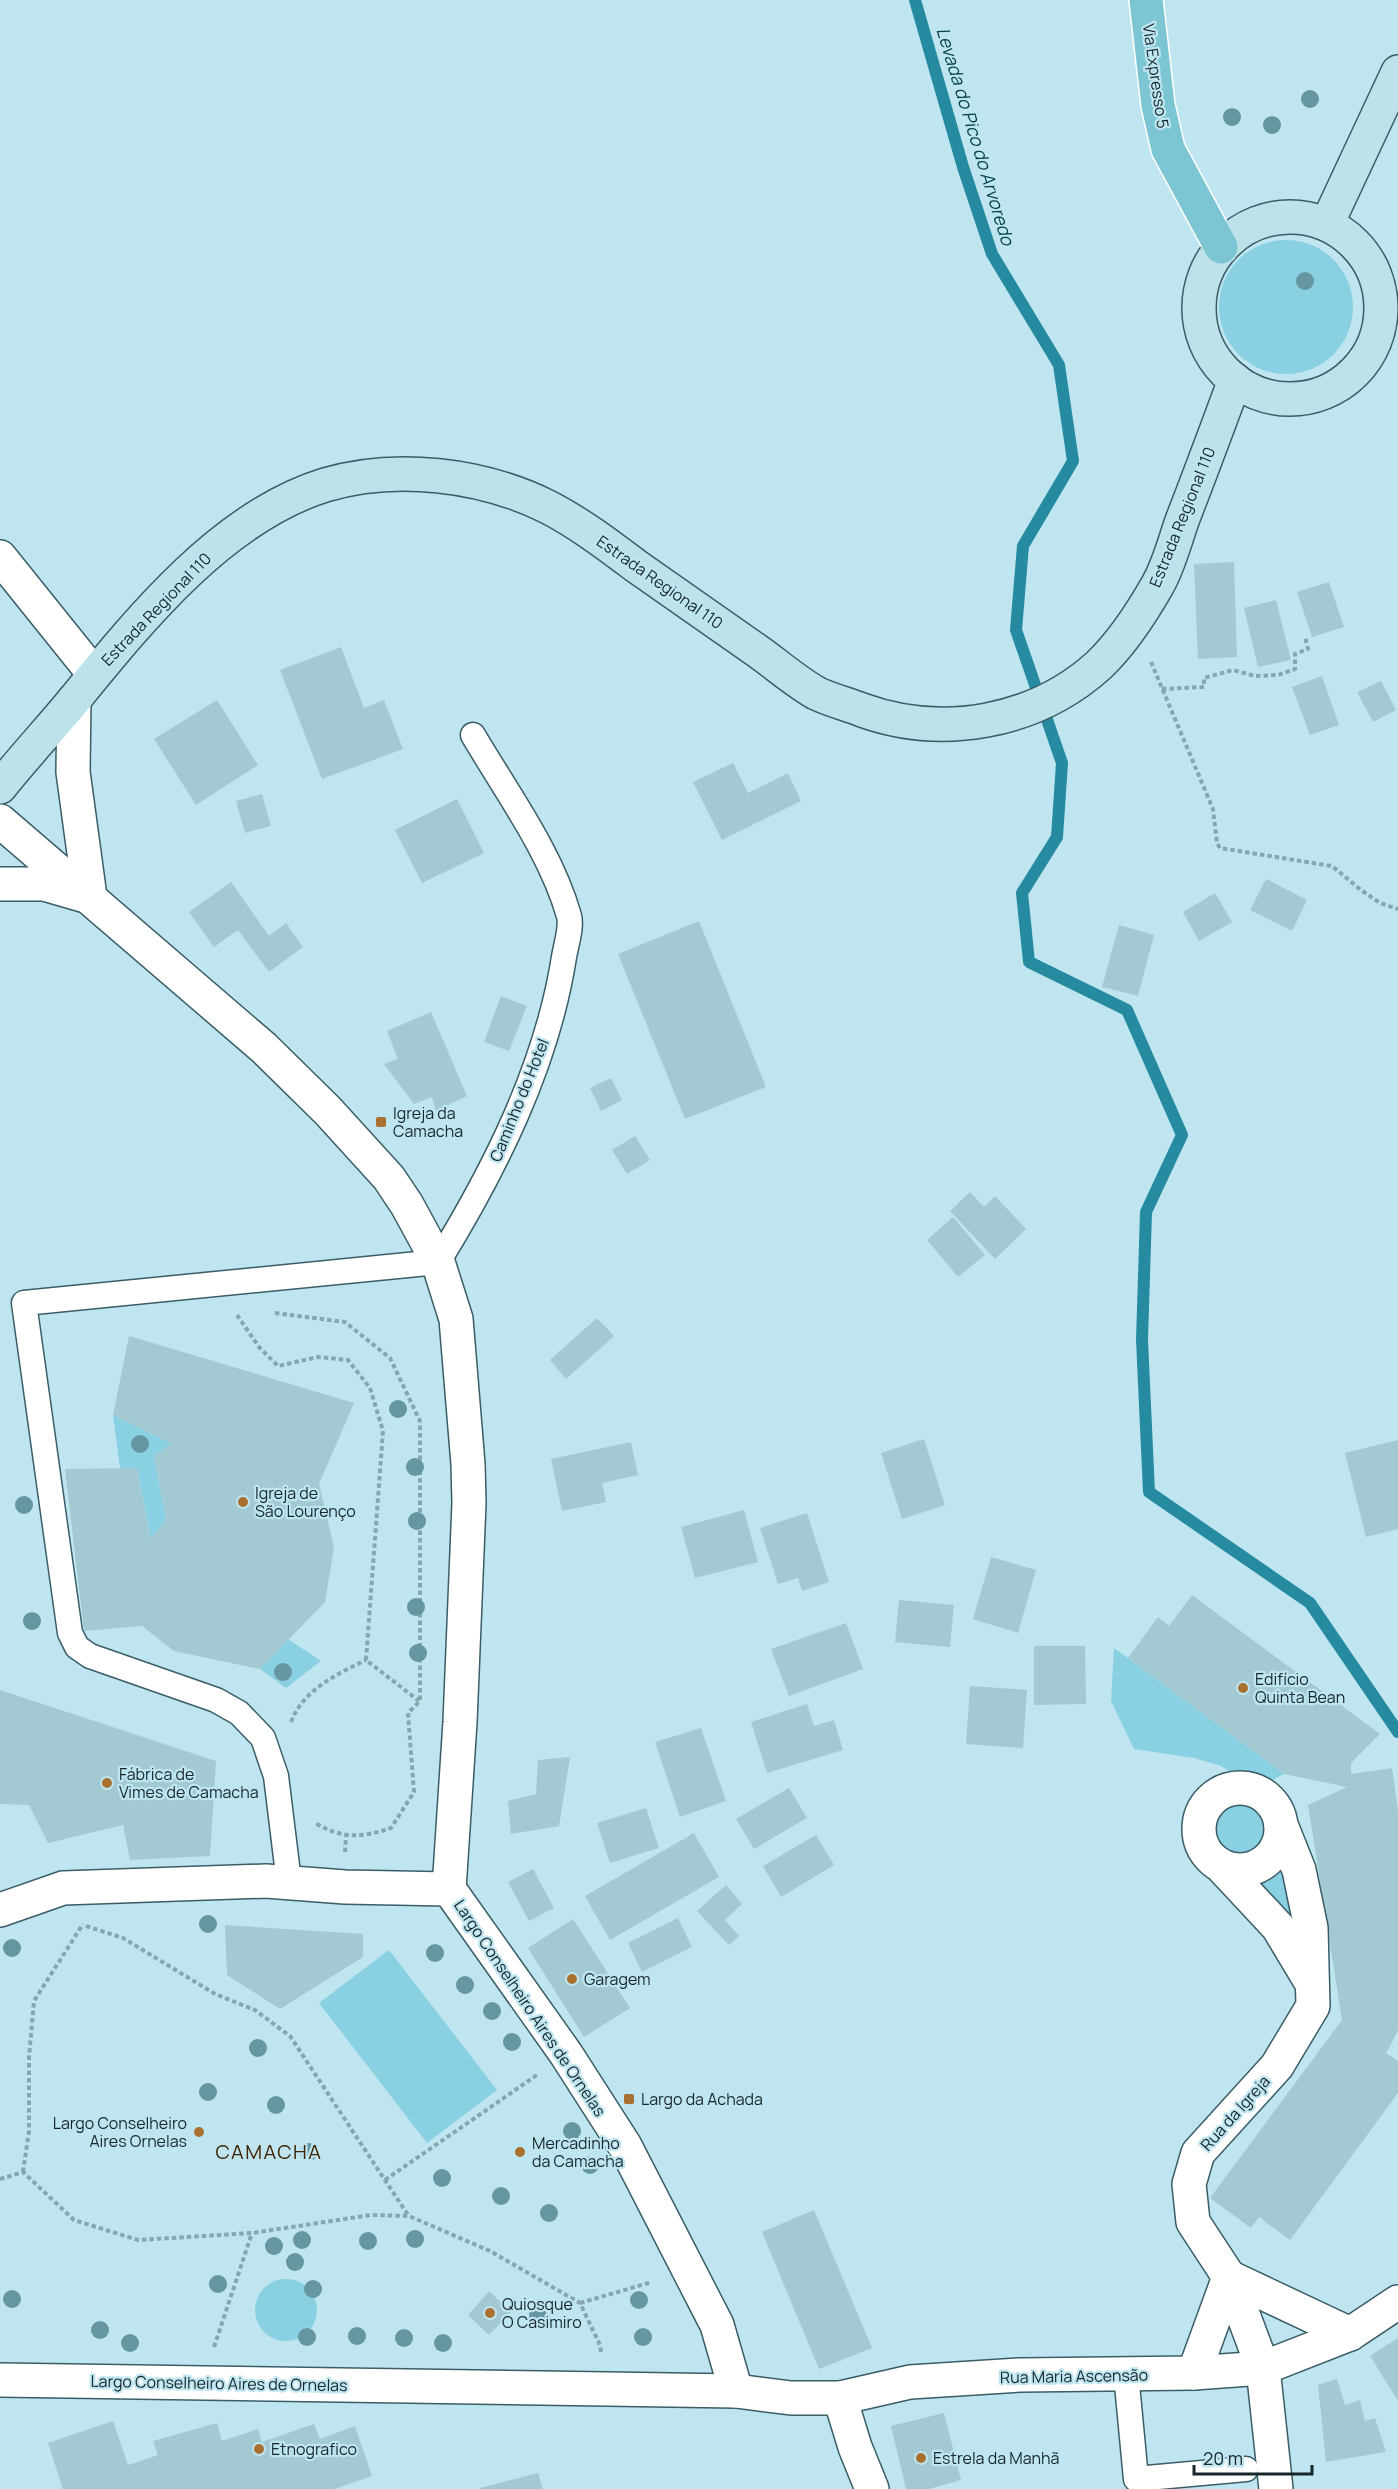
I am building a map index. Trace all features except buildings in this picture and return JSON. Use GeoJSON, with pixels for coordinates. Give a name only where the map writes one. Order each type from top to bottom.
{"type":"FeatureCollection","features":[{"type":"Feature","properties":{"kind":"main road","name":"Via Expresso 5"},"geometry":{"type":"LineString","coordinates":[[1146,0],[1158,105],[1168,149],[1221,247]]}},
{"type":"Feature","properties":{"kind":"main road"},"geometry":{"type":"LineString","coordinates":[[1327,224],[1398,72]]}},
{"type":"Feature","properties":{"kind":"main road"},"geometry":{"type":"LineString","coordinates":[[1276,218],[1302,218],[1327,224],[1351,239],[1369,261],[1379,286],[1382,314],[1376,341],[1361,365],[1341,384],[1315,395],[1287,398],[1260,393],[1235,380],[1219,364],[1207,345],[1200,323],[1200,301],[1204,278],[1221,247],[1251,226],[1276,218]]}},
{"type":"Feature","properties":{"kind":"main road","name":"Estrada Regional 110"},"geometry":{"type":"LineString","coordinates":[[0,787],[94,674],[199,562],[246,523],[293,498],[328,484],[392,474],[444,477],[501,488],[547,507],[592,535],[818,693],[876,714],[917,723],[953,724],[988,720],[1023,711],[1051,699],[1076,683],[1123,638],[1159,583],[1235,380]]}},
{"type":"Feature","properties":{"kind":"street"},"geometry":{"type":"LineString","coordinates":[[0,557],[94,674]]}},
{"type":"Feature","properties":{"kind":"street"},"geometry":{"type":"LineString","coordinates":[[74,700],[73,772],[90,897]]}},
{"type":"Feature","properties":{"kind":"street"},"geometry":{"type":"LineString","coordinates":[[0,820],[264,1047],[328,1111],[389,1178],[407,1205],[438,1262],[456,1319],[468,1464],[460,1722],[449,1889]]}},
{"type":"Feature","properties":{"kind":"street"},"geometry":{"type":"LineString","coordinates":[[0,884],[44,884],[90,897]]}},
{"type":"Feature","properties":{"kind":"street"},"geometry":{"type":"LineString","coordinates":[[1222,1867],[1243,1870],[1264,1863],[1277,1847],[1281,1825],[1274,1805],[1258,1792],[1236,1788],[1216,1795],[1202,1812],[1198,1833],[1206,1853],[1278,1927],[1314,1986]]}},
{"type":"Feature","properties":{"kind":"street","name":"Rua da Igreja"},"geometry":{"type":"LineString","coordinates":[[1276,2489],[1263,2368],[1229,2277],[1193,2223],[1189,2184],[1198,2152],[1277,2066],[1313,2006],[1311,1929],[1299,1870],[1281,1825]]}},
{"type":"Feature","properties":{"kind":"street","name":"Largo Conselheiro Aires de Ornelas"},"geometry":{"type":"LineString","coordinates":[[0,1910],[63,1888],[77,1887],[289,1882],[345,1887],[449,1889],[566,2054],[625,2146],[717,2325],[736,2391],[0,2380]]}},
{"type":"Feature","properties":{"kind":"street"},"geometry":{"type":"LineString","coordinates":[[1194,2373],[1229,2277],[1350,2334]]}},
{"type":"Feature","properties":{"kind":"street","name":"Rua Maria Ascensão"},"geometry":{"type":"LineString","coordinates":[[736,2391],[791,2398],[840,2398],[910,2382],[1020,2375],[1194,2373],[1263,2368],[1350,2334],[1398,2302]]}},
{"type":"Feature","properties":{"kind":"street"},"geometry":{"type":"LineString","coordinates":[[840,2398],[855,2447],[872,2489]]}},
{"type":"Feature","properties":{"kind":"lane","name":"Caminho do Hotel"},"geometry":{"type":"LineString","coordinates":[[438,1262],[475,1202],[542,1048],[561,975],[570,919],[544,857],[473,735]]}},
{"type":"Feature","properties":{"kind":"lane"},"geometry":{"type":"LineString","coordinates":[[289,1882],[276,1776],[263,1738],[239,1713],[216,1700],[90,1656],[77,1647],[70,1633],[24,1303],[438,1262]]}},
{"type":"Feature","properties":{"kind":"lane"},"geometry":{"type":"LineString","coordinates":[[1126,2374],[1136,2479],[1246,2469]]}},
{"type":"Feature","properties":{"kind":"path"},"geometry":{"type":"LineString","coordinates":[[1162,689],[1204,687],[1204,678],[1233,669],[1254,676],[1278,675],[1295,669],[1295,654],[1308,650],[1305,637]]}},
{"type":"Feature","properties":{"kind":"path"},"geometry":{"type":"LineString","coordinates":[[1123,638],[1151,662],[1214,809],[1217,843],[1220,848],[1332,866],[1360,890],[1380,903],[1398,909]]}},
{"type":"Feature","properties":{"kind":"path"},"geometry":{"type":"LineString","coordinates":[[243,1310],[232,1308],[259,1347],[278,1366],[318,1357],[348,1360],[370,1388],[383,1431],[366,1660]]}},
{"type":"Feature","properties":{"kind":"path"},"geometry":{"type":"LineString","coordinates":[[266,1312],[345,1322],[390,1358],[420,1421],[420,1701],[408,1713],[414,1792],[391,1828],[366,1836],[335,1834],[314,1822]]}},
{"type":"Feature","properties":{"kind":"path"},"geometry":{"type":"LineString","coordinates":[[366,1660],[420,1701],[460,1722]]}},
{"type":"Feature","properties":{"kind":"path"},"geometry":{"type":"LineString","coordinates":[[289,1727],[297,1706],[333,1676],[366,1660]]}},
{"type":"Feature","properties":{"kind":"path"},"geometry":{"type":"LineString","coordinates":[[23,2172],[29,2131],[29,2057],[34,2001],[83,1925],[77,1887]]}},
{"type":"Feature","properties":{"kind":"path"},"geometry":{"type":"LineString","coordinates":[[83,1925],[123,1938],[215,1994],[255,2010],[290,2036],[409,2216]]}},
{"type":"Feature","properties":{"kind":"path"},"geometry":{"type":"LineString","coordinates":[[385,2180],[539,2074]]}},
{"type":"Feature","properties":{"kind":"path"},"geometry":{"type":"LineString","coordinates":[[0,2179],[23,2172]]}},
{"type":"Feature","properties":{"kind":"path"},"geometry":{"type":"LineString","coordinates":[[23,2172],[74,2220],[138,2240],[252,2233],[370,2214],[409,2216],[490,2252],[580,2303],[600,2345],[603,2388]]}},
{"type":"Feature","properties":{"kind":"path"},"geometry":{"type":"LineString","coordinates":[[203,2382],[252,2233]]}},
{"type":"Feature","properties":{"kind":"path"},"geometry":{"type":"LineString","coordinates":[[580,2303],[690,2271]]}},
{"type":"Feature","properties":{"kind":"shaded area"},"geometry":{"type":"Polygon","coordinates":[[[1286,240],[1312,245],[1333,260],[1348,281],[1353,307],[1348,333],[1333,354],[1312,369],[1286,374],[1260,369],[1239,354],[1224,333],[1219,307],[1224,281],[1239,260],[1260,245],[1286,240]]]}},
{"type":"Feature","properties":{"kind":"shaded area"},"geometry":{"type":"Polygon","coordinates":[[[113,1415],[172,1444],[154,1456],[166,1519],[151,1539],[137,1468],[120,1468],[113,1415]]]}},
{"type":"Feature","properties":{"kind":"shaded area"},"geometry":{"type":"Polygon","coordinates":[[[288,1639],[321,1661],[286,1688],[260,1669],[288,1639]]]}},
{"type":"Feature","properties":{"kind":"shaded area"},"geometry":{"type":"Polygon","coordinates":[[[1114,1648],[1284,1774],[1256,1789],[1221,1766],[1194,1758],[1134,1749],[1111,1701],[1114,1648]]]}},
{"type":"Feature","properties":{"kind":"shaded area"},"geometry":{"type":"Polygon","coordinates":[[[1237,1802],[1247,1804],[1256,1810],[1262,1819],[1264,1829],[1262,1839],[1256,1848],[1247,1854],[1237,1856],[1227,1854],[1218,1848],[1212,1839],[1210,1829],[1212,1819],[1218,1810],[1227,1804],[1237,1802]]]}},
{"type":"Feature","properties":{"kind":"shaded area"},"geometry":{"type":"Polygon","coordinates":[[[1281,1863],[1297,1936],[1255,1886],[1272,1879],[1281,1863]]]}},
{"type":"Feature","properties":{"kind":"shaded area"},"geometry":{"type":"Polygon","coordinates":[[[389,1950],[497,2090],[427,2143],[319,2003],[389,1950]]]}},
{"type":"Feature","properties":{"kind":"shaded area"},"geometry":{"type":"Polygon","coordinates":[[[280,2279],[292,2279],[308,2288],[315,2298],[317,2310],[315,2322],[308,2332],[292,2341],[280,2341],[269,2336],[260,2327],[255,2316],[255,2304],[260,2293],[269,2284],[280,2279]]]}},
{"type":"Feature","properties":{"kind":"waterway","name":"Levada do Pico do Arvoredo"},"geometry":{"type":"LineString","coordinates":[[915,0],[963,167],[992,254],[1059,365],[1073,461],[1023,546],[1016,630],[1062,763],[1057,837],[1022,893],[1029,962],[1127,1010],[1182,1135],[1146,1212],[1142,1340],[1149,1492],[1310,1603],[1398,1732]]}},
{"type":"Feature","properties":{"kind":"place","name":"Igreja da Camacha"},"geometry":{"type":"Point","coordinates":[381,1122]}},
{"type":"Feature","properties":{"kind":"place","name":"Igreja de São Lourenço"},"geometry":{"type":"Point","coordinates":[243,1502]}},
{"type":"Feature","properties":{"kind":"place","name":"Edifício Quinta Bean"},"geometry":{"type":"Point","coordinates":[1243,1688]}},
{"type":"Feature","properties":{"kind":"place","name":"Fábrica de Vimes de Camacha"},"geometry":{"type":"Point","coordinates":[107,1783]}},
{"type":"Feature","properties":{"kind":"place","name":"Garagem"},"geometry":{"type":"Point","coordinates":[572,1979]}},
{"type":"Feature","properties":{"kind":"place","name":"Largo da Achada"},"geometry":{"type":"Point","coordinates":[629,2099]}},
{"type":"Feature","properties":{"kind":"place","name":"Largo Conselheiro Aires Ornelas"},"geometry":{"type":"Point","coordinates":[199,2132]}},
{"type":"Feature","properties":{"kind":"place","name":"Mercadinho da Camacha"},"geometry":{"type":"Point","coordinates":[520,2152]}},
{"type":"Feature","properties":{"kind":"place","name":"Quiosque O Casimiro"},"geometry":{"type":"Point","coordinates":[490,2313]}},
{"type":"Feature","properties":{"kind":"place","name":"Etnografico"},"geometry":{"type":"Point","coordinates":[259,2449]}},
{"type":"Feature","properties":{"kind":"place","name":"Estrela da Manhã"},"geometry":{"type":"Point","coordinates":[921,2458]}},
{"type":"Feature","properties":{"kind":"district","name":"CAMACHA"},"geometry":{"type":"Point","coordinates":[269,2151]}}]}
